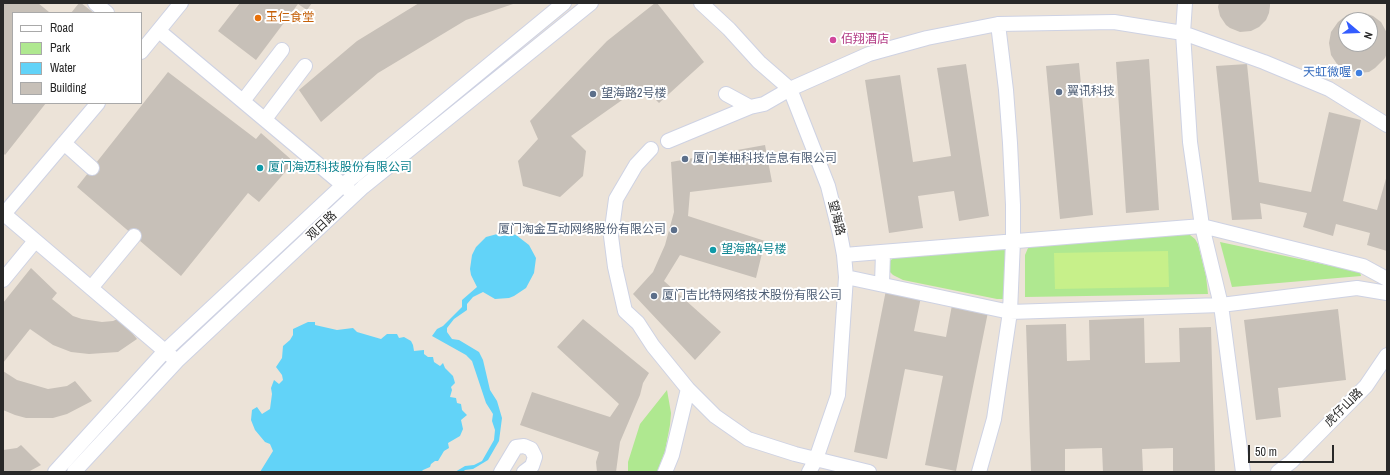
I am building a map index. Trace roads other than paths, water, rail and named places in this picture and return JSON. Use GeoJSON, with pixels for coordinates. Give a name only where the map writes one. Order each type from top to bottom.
{"type":"FeatureCollection","features":[{"type":"Feature","properties":{"kind":"street"},"geometry":{"type":"LineString","coordinates":[[95,3],[106,12]]}},
{"type":"Feature","properties":{"kind":"street"},"geometry":{"type":"LineString","coordinates":[[143,45],[159,31],[181,3]]}},
{"type":"Feature","properties":{"kind":"street","name":"观日路"},"geometry":{"type":"LineString","coordinates":[[55,472],[165,351],[343,185],[564,3]]}},
{"type":"Feature","properties":{"kind":"street","name":"观日路"},"geometry":{"type":"LineString","coordinates":[[74,472],[177,361],[363,187],[591,3]]}},
{"type":"Feature","properties":{"kind":"street","name":"望海路"},"geometry":{"type":"LineString","coordinates":[[701,3],[729,28],[759,62],[790,88],[828,186],[844,255],[846,277],[838,395],[816,459],[809,472]]}},
{"type":"Feature","properties":{"kind":"street"},"geometry":{"type":"LineString","coordinates":[[1185,3],[1183,33],[1190,142],[1202,226],[1221,305],[1243,472]]}},
{"type":"Feature","properties":{"kind":"street"},"geometry":{"type":"LineString","coordinates":[[668,141],[750,107],[764,104],[790,88],[869,54],[926,38],[998,24],[1114,22],[1183,33],[1264,62],[1329,89],[1387,125]]}},
{"type":"Feature","properties":{"kind":"street"},"geometry":{"type":"LineString","coordinates":[[979,472],[994,419],[1010,312],[1013,205],[1006,90],[998,24]]}},
{"type":"Feature","properties":{"kind":"street"},"geometry":{"type":"LineString","coordinates":[[159,31],[355,195]]}},
{"type":"Feature","properties":{"kind":"street"},"geometry":{"type":"LineString","coordinates":[[243,101],[282,50]]}},
{"type":"Feature","properties":{"kind":"street"},"geometry":{"type":"LineString","coordinates":[[265,119],[305,66]]}},
{"type":"Feature","properties":{"kind":"street"},"geometry":{"type":"LineString","coordinates":[[726,94],[750,107]]}},
{"type":"Feature","properties":{"kind":"street"},"geometry":{"type":"LineString","coordinates":[[97,104],[3,214],[177,361]]}},
{"type":"Feature","properties":{"kind":"street"},"geometry":{"type":"LineString","coordinates":[[64,143],[92,168]]}},
{"type":"Feature","properties":{"kind":"street"},"geometry":{"type":"LineString","coordinates":[[651,149],[636,165],[616,199],[611,236],[614,259],[625,310],[638,323],[653,346],[688,389],[715,416],[748,439],[816,459],[869,472]]}},
{"type":"Feature","properties":{"kind":"street"},"geometry":{"type":"LineString","coordinates":[[844,255],[1202,226],[1363,266],[1387,279]]}},
{"type":"Feature","properties":{"kind":"street"},"geometry":{"type":"LineString","coordinates":[[91,288],[134,236]]}},
{"type":"Feature","properties":{"kind":"street"},"geometry":{"type":"LineString","coordinates":[[3,280],[36,241]]}},
{"type":"Feature","properties":{"kind":"street"},"geometry":{"type":"LineString","coordinates":[[882,284],[883,253]]}},
{"type":"Feature","properties":{"kind":"street"},"geometry":{"type":"LineString","coordinates":[[846,277],[1010,312],[1221,305],[1357,288],[1387,293]]}},
{"type":"Feature","properties":{"kind":"street","name":"虎仔山路"},"geometry":{"type":"LineString","coordinates":[[1278,472],[1291,462],[1366,386],[1387,355]]}},
{"type":"Feature","properties":{"kind":"street"},"geometry":{"type":"LineString","coordinates":[[665,472],[672,455],[688,389]]}},
{"type":"Feature","properties":{"kind":"street"},"geometry":{"type":"LineString","coordinates":[[501,472],[516,447],[524,446],[531,449],[535,457],[532,466],[524,472]]}},
{"type":"Feature","properties":{"kind":"water"},"geometry":{"type":"Polygon","coordinates":[[[501,233],[516,235],[529,245],[536,258],[534,273],[526,288],[509,298],[495,299],[483,292],[473,297],[467,304],[467,310],[454,319],[447,328],[447,332],[452,339],[459,340],[479,352],[483,360],[490,390],[497,401],[502,418],[499,441],[488,460],[473,469],[465,470],[463,472],[455,472],[465,466],[474,465],[482,461],[494,440],[495,430],[492,421],[493,414],[486,403],[472,361],[466,355],[432,336],[437,329],[443,326],[462,307],[462,300],[477,287],[471,275],[470,269],[472,255],[476,247],[486,237],[501,233]]]}},
{"type":"Feature","properties":{"kind":"water"},"geometry":{"type":"Polygon","coordinates":[[[308,322],[315,322],[315,325],[337,330],[353,328],[357,332],[381,339],[387,334],[397,334],[399,338],[404,337],[411,341],[414,351],[424,350],[424,354],[428,357],[433,357],[434,362],[440,366],[443,363],[445,368],[453,376],[455,383],[451,387],[452,390],[450,397],[456,398],[457,403],[461,404],[462,410],[467,415],[461,420],[463,429],[460,436],[448,443],[449,448],[444,451],[438,461],[435,461],[430,467],[421,472],[260,472],[273,451],[270,444],[265,442],[255,430],[251,420],[252,410],[257,407],[262,414],[270,409],[272,394],[271,388],[274,380],[279,384],[283,380],[282,375],[276,367],[282,358],[283,346],[293,335],[293,329],[308,322]]]}},
{"type":"Feature","properties":{"kind":"place","name":"玉仁食堂"},"geometry":{"type":"Point","coordinates":[258,18]}},
{"type":"Feature","properties":{"kind":"place","name":"佰翔酒店"},"geometry":{"type":"Point","coordinates":[833,40]}},
{"type":"Feature","properties":{"kind":"place","name":"天虹微喔"},"geometry":{"type":"Point","coordinates":[1359,73]}},
{"type":"Feature","properties":{"kind":"place","name":"翼讯科技"},"geometry":{"type":"Point","coordinates":[1059,92]}},
{"type":"Feature","properties":{"kind":"place","name":"望海路2号楼"},"geometry":{"type":"Point","coordinates":[593,94]}},
{"type":"Feature","properties":{"kind":"place","name":"厦门美柚科技信息有限公司"},"geometry":{"type":"Point","coordinates":[685,159]}},
{"type":"Feature","properties":{"kind":"place","name":"厦门海迈科技股份有限公司"},"geometry":{"type":"Point","coordinates":[260,168]}},
{"type":"Feature","properties":{"kind":"place","name":"厦门淘金互动网络股份有限公司"},"geometry":{"type":"Point","coordinates":[674,230]}},
{"type":"Feature","properties":{"kind":"place","name":"望海路4号楼"},"geometry":{"type":"Point","coordinates":[713,250]}},
{"type":"Feature","properties":{"kind":"place","name":"厦门吉比特网络技术股份有限公司"},"geometry":{"type":"Point","coordinates":[654,296]}}]}
